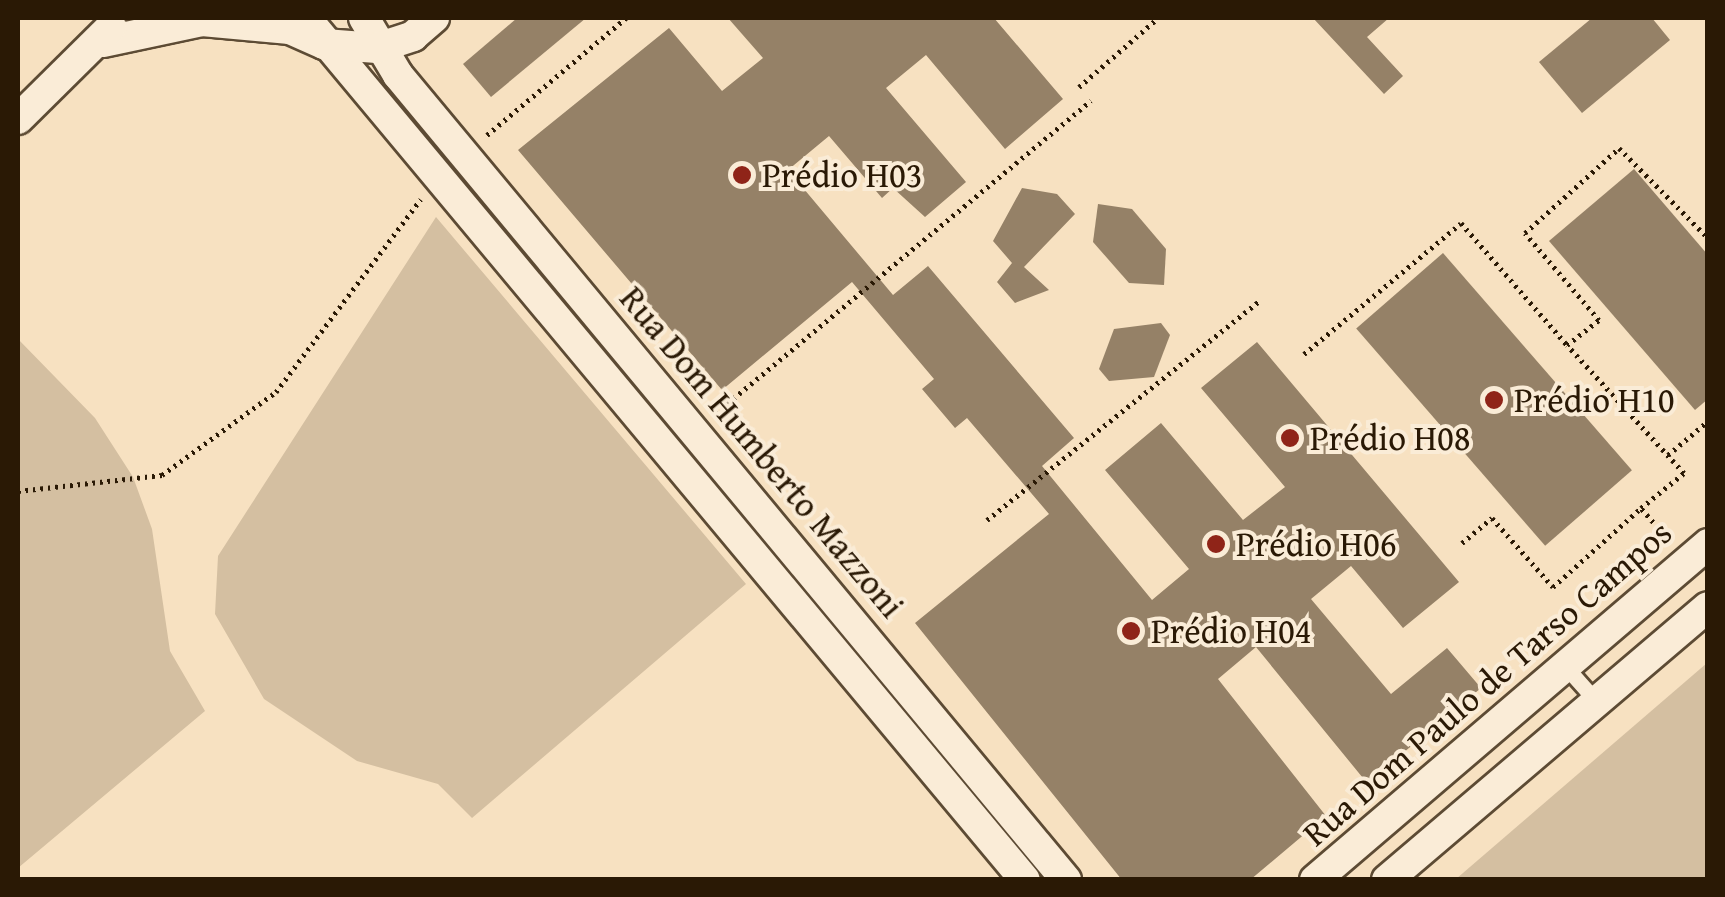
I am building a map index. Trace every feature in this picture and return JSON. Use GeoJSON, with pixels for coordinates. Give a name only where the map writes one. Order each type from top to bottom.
{"type":"FeatureCollection","features":[{"type":"Feature","properties":{"kind":"street","name":"Rua Dom Humberto Mazzoni"},"geometry":{"type":"LineString","coordinates":[[306,18],[1024,880]]}},
{"type":"Feature","properties":{"kind":"street","name":"Rua Dom Humberto Mazzoni"},"geometry":{"type":"LineString","coordinates":[[364,18],[377,48],[398,76],[1066,880]]}},
{"type":"Feature","properties":{"kind":"street"},"geometry":{"type":"LineString","coordinates":[[18,119],[108,30],[202,21],[290,28],[324,44],[377,48],[413,36],[434,18]]}},
{"type":"Feature","properties":{"kind":"street","name":"Rua Dom Paulo de Tarso Campos"},"geometry":{"type":"LineString","coordinates":[[1315,880],[1698,552]]}},
{"type":"Feature","properties":{"kind":"street"},"geometry":{"type":"LineString","coordinates":[[1388,880],[1708,607]]}},
{"type":"Feature","properties":{"kind":"lane"},"geometry":{"type":"LineString","coordinates":[[1565,666],[1596,702]]}},
{"type":"Feature","properties":{"kind":"path"},"geometry":{"type":"LineString","coordinates":[[463,154],[626,18]]}},
{"type":"Feature","properties":{"kind":"path"},"geometry":{"type":"LineString","coordinates":[[1079,86],[1158,18]]}},
{"type":"Feature","properties":{"kind":"path"},"geometry":{"type":"LineString","coordinates":[[694,431],[1090,101]]}},
{"type":"Feature","properties":{"kind":"path"},"geometry":{"type":"LineString","coordinates":[[1567,346],[1598,320],[1525,232],[1619,148],[1706,241]]}},
{"type":"Feature","properties":{"kind":"path"},"geometry":{"type":"LineString","coordinates":[[18,490],[162,475],[276,392],[437,176]]}},
{"type":"Feature","properties":{"kind":"path"},"geometry":{"type":"LineString","coordinates":[[1304,354],[1461,222],[1567,346],[1684,473],[1553,587],[1492,518],[1462,543]]}},
{"type":"Feature","properties":{"kind":"path"},"geometry":{"type":"LineString","coordinates":[[986,520],[1259,301]]}},
{"type":"Feature","properties":{"kind":"path"},"geometry":{"type":"LineString","coordinates":[[1667,456],[1708,421]]}},
{"type":"Feature","properties":{"kind":"path"},"geometry":{"type":"LineString","coordinates":[[1641,508],[1698,552]]}},
{"type":"Feature","properties":{"kind":"shaded area"},"geometry":{"type":"Polygon","coordinates":[[[436,217],[746,584],[472,818],[438,784],[357,761],[264,699],[215,614],[218,556],[436,217]]]}},
{"type":"Feature","properties":{"kind":"shaded area"},"geometry":{"type":"Polygon","coordinates":[[[18,339],[95,418],[133,477],[152,529],[170,651],[205,711],[18,868],[18,339]]]}},
{"type":"Feature","properties":{"kind":"shaded area"},"geometry":{"type":"Polygon","coordinates":[[[1707,663],[1707,879],[1456,879],[1707,663]]]}},
{"type":"Feature","properties":{"kind":"building"},"geometry":{"type":"Polygon","coordinates":[[[517,18],[586,18],[491,97],[463,64],[517,18]]]}},
{"type":"Feature","properties":{"kind":"building"},"geometry":{"type":"Polygon","coordinates":[[[728,18],[994,18],[1063,99],[1005,149],[926,55],[886,88],[966,182],[925,217],[893,188],[882,198],[829,136],[788,170],[893,295],[928,266],[1074,438],[1042,466],[1152,600],[1189,569],[1105,470],[1161,423],[1243,520],[1285,487],[1201,388],[1257,342],[1459,582],[1403,628],[1351,566],[1311,599],[1391,694],[1447,648],[1481,688],[1367,783],[1256,647],[1218,679],[1326,816],[1250,880],[1122,880],[915,623],[1049,514],[967,418],[955,428],[922,389],[934,379],[852,282],[722,390],[518,150],[669,28],[722,91],[763,58],[728,18]]]}},
{"type":"Feature","properties":{"kind":"building"},"geometry":{"type":"Polygon","coordinates":[[[1313,18],[1389,18],[1367,37],[1403,76],[1384,94],[1313,18]]]}},
{"type":"Feature","properties":{"kind":"building"},"geometry":{"type":"Polygon","coordinates":[[[1592,18],[1652,18],[1670,40],[1582,113],[1539,62],[1592,18]]]}},
{"type":"Feature","properties":{"kind":"building"},"geometry":{"type":"Polygon","coordinates":[[[1634,169],[1708,255],[1708,399],[1695,410],[1549,241],[1634,169]]]}},
{"type":"Feature","properties":{"kind":"building"},"geometry":{"type":"Polygon","coordinates":[[[1022,188],[1057,194],[1075,214],[1024,267],[1049,290],[1015,303],[997,282],[1012,263],[993,241],[1022,188]]]}},
{"type":"Feature","properties":{"kind":"building"},"geometry":{"type":"Polygon","coordinates":[[[1098,204],[1132,209],[1166,249],[1164,285],[1129,283],[1093,242],[1098,204]]]}},
{"type":"Feature","properties":{"kind":"building","name":"Prédio H10"},"geometry":{"type":"Polygon","coordinates":[[[1443,253],[1632,470],[1545,546],[1356,328],[1443,253]]]}},
{"type":"Feature","properties":{"kind":"building"},"geometry":{"type":"Polygon","coordinates":[[[1161,323],[1170,335],[1154,377],[1109,381],[1099,369],[1114,329],[1161,323]]]}},
{"type":"Feature","properties":{"kind":"place","name":"Prédio H03"},"geometry":{"type":"Point","coordinates":[742,175]}},
{"type":"Feature","properties":{"kind":"place","name":"Prédio H10"},"geometry":{"type":"Point","coordinates":[1494,400]}},
{"type":"Feature","properties":{"kind":"place","name":"Prédio H08"},"geometry":{"type":"Point","coordinates":[1290,438]}},
{"type":"Feature","properties":{"kind":"place","name":"Prédio H06"},"geometry":{"type":"Point","coordinates":[1216,544]}},
{"type":"Feature","properties":{"kind":"place","name":"Prédio H04"},"geometry":{"type":"Point","coordinates":[1131,631]}}]}
